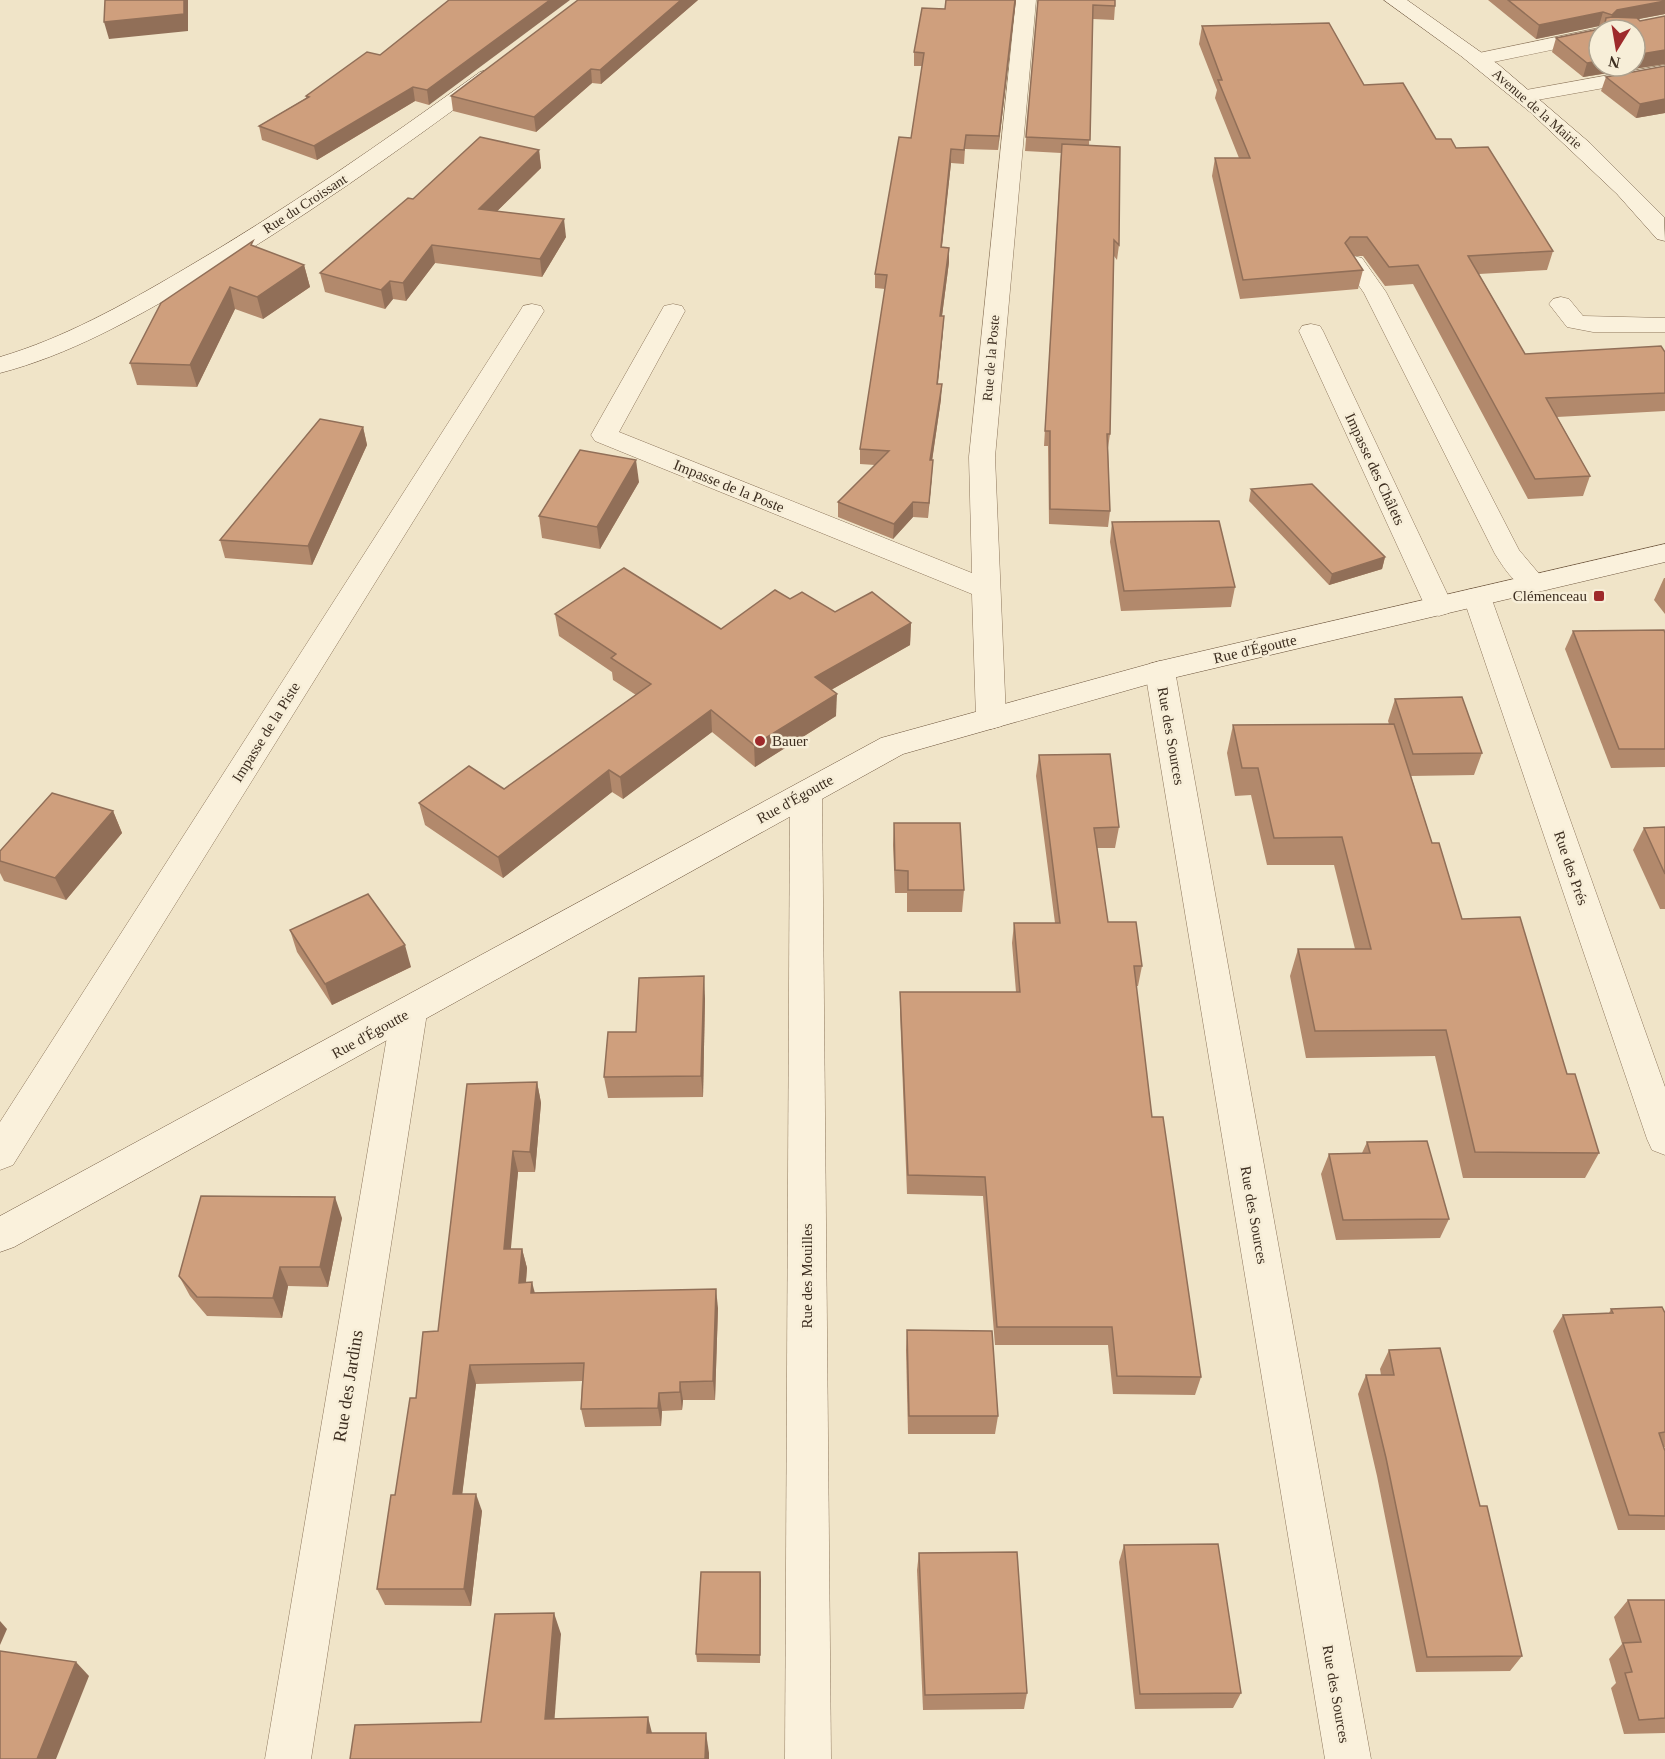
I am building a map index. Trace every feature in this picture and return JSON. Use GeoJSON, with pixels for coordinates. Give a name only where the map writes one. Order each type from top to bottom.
{"type":"FeatureCollection","features":[{"type":"Feature","properties":{"kind":"street","name":"Rue de la Poste"},"geometry":{"type":"LineString","coordinates":[[991,718],[982,457],[1005,198],[1026,0]]}},
{"type":"Feature","properties":{"kind":"street","name":"Avenue de la Mairie"},"geometry":{"type":"LineString","coordinates":[[1394,0],[1433,24],[1526,96],[1642,205],[1665,234]]}},
{"type":"Feature","properties":{"kind":"street","name":"Rue du Croissant"},"geometry":{"type":"LineString","coordinates":[[0,364],[16,360],[115,318],[227,255],[376,158],[507,60]]}},
{"type":"Feature","properties":{"kind":"street","name":"Impasse de la Piste"},"geometry":{"type":"LineString","coordinates":[[0,1154],[532,311]]}},
{"type":"Feature","properties":{"kind":"street","name":"Impasse de la Poste"},"geometry":{"type":"LineString","coordinates":[[673,311],[604,435],[986,589]]}},
{"type":"Feature","properties":{"kind":"street","name":"Impasse des Châlets"},"geometry":{"type":"LineString","coordinates":[[1311,331],[1439,606]]}},
{"type":"Feature","properties":{"kind":"street","name":"Rue d'Égoutte"},"geometry":{"type":"LineString","coordinates":[[0,1235],[409,1013],[892,746],[1160,671],[1665,553]]}},
{"type":"Feature","properties":{"kind":"street","name":"Rue des Prés"},"geometry":{"type":"LineString","coordinates":[[1477,597],[1665,1139]]}},
{"type":"Feature","properties":{"kind":"street","name":"Rue des Sources"},"geometry":{"type":"LineString","coordinates":[[1160,671],[1348,1759]]}},
{"type":"Feature","properties":{"kind":"street","name":"Rue des Mouilles"},"geometry":{"type":"LineString","coordinates":[[806,793],[808,1759]]}},
{"type":"Feature","properties":{"kind":"street","name":"Rue des Jardins"},"geometry":{"type":"LineString","coordinates":[[288,1759],[409,1013]]}},
{"type":"Feature","properties":{"kind":"lane"},"geometry":{"type":"LineString","coordinates":[[1479,59],[1587,36]]}},
{"type":"Feature","properties":{"kind":"lane"},"geometry":{"type":"LineString","coordinates":[[1526,96],[1665,71]]}},
{"type":"Feature","properties":{"kind":"lane"},"geometry":{"type":"LineString","coordinates":[[1354,263],[1375,292],[1508,554],[1533,584]]}},
{"type":"Feature","properties":{"kind":"lane"},"geometry":{"type":"LineString","coordinates":[[1561,304],[1575,322],[1593,325],[1665,325]]}},
{"type":"Feature","properties":{"kind":"building"},"geometry":{"type":"Polygon","coordinates":[[[105,0],[184,0],[184,14],[104,22],[105,0]]]}},
{"type":"Feature","properties":{"kind":"building"},"geometry":{"type":"Polygon","coordinates":[[[449,0],[550,0],[427,90],[413,87],[314,146],[259,126],[309,97],[306,96],[367,52],[380,55],[449,0]]]}},
{"type":"Feature","properties":{"kind":"building"},"geometry":{"type":"Polygon","coordinates":[[[578,0],[681,0],[600,70],[591,69],[534,117],[451,96],[578,0]]]}},
{"type":"Feature","properties":{"kind":"building"},"geometry":{"type":"Polygon","coordinates":[[[946,0],[1015,0],[999,136],[966,135],[964,150],[951,149],[941,247],[949,248],[940,316],[944,316],[937,384],[942,384],[930,460],[933,460],[929,503],[913,502],[894,524],[838,502],[889,451],[860,449],[887,275],[875,274],[899,137],[911,138],[924,53],[914,52],[922,8],[945,9],[946,0]]]}},
{"type":"Feature","properties":{"kind":"building"},"geometry":{"type":"Polygon","coordinates":[[[1038,0],[1115,0],[1115,6],[1093,5],[1090,140],[1026,137],[1038,0]]]}},
{"type":"Feature","properties":{"kind":"building"},"geometry":{"type":"Polygon","coordinates":[[[1508,0],[1665,1],[1617,10],[1612,15],[1603,12],[1539,25],[1508,0]]]}},
{"type":"Feature","properties":{"kind":"building"},"geometry":{"type":"Polygon","coordinates":[[[1665,16],[1665,50],[1647,53],[1647,20],[1665,16]]]}},
{"type":"Feature","properties":{"kind":"building"},"geometry":{"type":"Polygon","coordinates":[[[1329,23],[1364,85],[1403,83],[1436,139],[1451,139],[1456,148],[1488,147],[1553,251],[1468,256],[1525,354],[1661,346],[1665,352],[1665,393],[1546,398],[1590,476],[1535,479],[1418,265],[1389,267],[1367,237],[1350,237],[1345,243],[1363,270],[1243,280],[1215,158],[1250,158],[1218,80],[1222,80],[1202,26],[1329,23]]]}},
{"type":"Feature","properties":{"kind":"building"},"geometry":{"type":"Polygon","coordinates":[[[1587,32],[1587,63],[1556,38],[1587,32]]]}},
{"type":"Feature","properties":{"kind":"building"},"geometry":{"type":"Polygon","coordinates":[[[1665,66],[1665,99],[1640,104],[1607,78],[1647,78],[1647,69],[1665,66]]]}},
{"type":"Feature","properties":{"kind":"building"},"geometry":{"type":"Polygon","coordinates":[[[480,137],[539,150],[479,209],[564,219],[540,259],[432,245],[403,283],[390,281],[381,290],[320,273],[408,198],[413,199],[480,137]]]}},
{"type":"Feature","properties":{"kind":"building"},"geometry":{"type":"Polygon","coordinates":[[[1062,144],[1120,147],[1119,245],[1114,240],[1110,434],[1107,434],[1110,511],[1050,509],[1050,431],[1045,431],[1062,144]]]}},
{"type":"Feature","properties":{"kind":"building"},"geometry":{"type":"Polygon","coordinates":[[[253,241],[251,245],[304,265],[257,297],[230,287],[190,365],[130,363],[161,303],[253,241]]]}},
{"type":"Feature","properties":{"kind":"building"},"geometry":{"type":"Polygon","coordinates":[[[320,419],[363,427],[308,546],[220,540],[320,419]]]}},
{"type":"Feature","properties":{"kind":"building"},"geometry":{"type":"Polygon","coordinates":[[[580,450],[636,460],[597,527],[539,516],[580,450]]]}},
{"type":"Feature","properties":{"kind":"building"},"geometry":{"type":"Polygon","coordinates":[[[1312,484],[1385,557],[1332,574],[1251,489],[1312,484]]]}},
{"type":"Feature","properties":{"kind":"building"},"geometry":{"type":"Polygon","coordinates":[[[1219,521],[1235,587],[1124,591],[1112,522],[1219,521]]]}},
{"type":"Feature","properties":{"kind":"building"},"geometry":{"type":"Polygon","coordinates":[[[624,568],[721,629],[775,590],[790,599],[802,592],[835,612],[872,592],[911,623],[815,677],[837,694],[754,745],[711,710],[620,777],[609,770],[498,857],[419,803],[469,766],[504,789],[651,684],[611,658],[616,654],[555,614],[624,568]]]}},
{"type":"Feature","properties":{"kind":"building"},"geometry":{"type":"Polygon","coordinates":[[[1664,630],[1665,749],[1619,749],[1573,631],[1664,630]]]}},
{"type":"Feature","properties":{"kind":"building"},"geometry":{"type":"Polygon","coordinates":[[[1462,697],[1482,753],[1413,754],[1395,699],[1462,697]]]}},
{"type":"Feature","properties":{"kind":"building"},"geometry":{"type":"Polygon","coordinates":[[[1394,724],[1432,843],[1439,843],[1462,919],[1520,917],[1567,1074],[1575,1074],[1599,1153],[1475,1152],[1446,1030],[1315,1031],[1298,949],[1371,949],[1342,837],[1274,838],[1258,768],[1242,768],[1233,725],[1394,724]]]}},
{"type":"Feature","properties":{"kind":"building"},"geometry":{"type":"Polygon","coordinates":[[[1110,754],[1119,827],[1094,828],[1108,922],[1136,922],[1142,966],[1134,966],[1152,1117],[1163,1117],[1201,1377],[1117,1376],[1112,1327],[997,1327],[985,1177],[908,1175],[900,992],[1020,992],[1014,923],[1060,923],[1039,755],[1110,754]]]}},
{"type":"Feature","properties":{"kind":"building"},"geometry":{"type":"Polygon","coordinates":[[[52,793],[113,811],[55,878],[0,861],[0,851],[52,793]]]}},
{"type":"Feature","properties":{"kind":"building"},"geometry":{"type":"Polygon","coordinates":[[[894,823],[960,823],[964,890],[908,890],[908,871],[895,870],[894,823]]]}},
{"type":"Feature","properties":{"kind":"building"},"geometry":{"type":"Polygon","coordinates":[[[1665,827],[1665,874],[1644,828],[1665,827]]]}},
{"type":"Feature","properties":{"kind":"building"},"geometry":{"type":"Polygon","coordinates":[[[368,894],[405,945],[325,984],[290,930],[368,894]]]}},
{"type":"Feature","properties":{"kind":"building"},"geometry":{"type":"Polygon","coordinates":[[[704,976],[701,1076],[604,1077],[608,1032],[636,1032],[639,978],[704,976]]]}},
{"type":"Feature","properties":{"kind":"building"},"geometry":{"type":"Polygon","coordinates":[[[537,1082],[530,1152],[513,1151],[504,1249],[522,1249],[519,1283],[532,1282],[531,1293],[716,1289],[713,1381],[680,1382],[680,1392],[659,1393],[658,1408],[581,1409],[584,1363],[470,1365],[453,1494],[476,1494],[464,1589],[377,1589],[391,1495],[395,1495],[410,1398],[416,1398],[423,1332],[438,1331],[467,1084],[537,1082]]]}},
{"type":"Feature","properties":{"kind":"building"},"geometry":{"type":"Polygon","coordinates":[[[1427,1141],[1449,1219],[1343,1220],[1329,1154],[1370,1153],[1367,1142],[1427,1141]]]}},
{"type":"Feature","properties":{"kind":"building"},"geometry":{"type":"Polygon","coordinates":[[[201,1196],[335,1197],[320,1267],[280,1267],[273,1298],[197,1297],[179,1276],[201,1196]]]}},
{"type":"Feature","properties":{"kind":"building"},"geometry":{"type":"Polygon","coordinates":[[[1662,1307],[1665,1313],[1665,1432],[1659,1433],[1665,1451],[1665,1516],[1629,1515],[1563,1315],[1613,1313],[1611,1309],[1662,1307]]]}},
{"type":"Feature","properties":{"kind":"building"},"geometry":{"type":"Polygon","coordinates":[[[907,1330],[992,1331],[998,1416],[909,1416],[907,1330]]]}},
{"type":"Feature","properties":{"kind":"building"},"geometry":{"type":"Polygon","coordinates":[[[1440,1348],[1480,1506],[1487,1506],[1522,1656],[1427,1657],[1386,1458],[1366,1375],[1394,1375],[1389,1350],[1440,1348]]]}},
{"type":"Feature","properties":{"kind":"building"},"geometry":{"type":"Polygon","coordinates":[[[1218,1544],[1241,1693],[1140,1694],[1124,1545],[1218,1544]]]}},
{"type":"Feature","properties":{"kind":"building"},"geometry":{"type":"Polygon","coordinates":[[[1017,1552],[1027,1693],[925,1695],[919,1553],[1017,1552]]]}},
{"type":"Feature","properties":{"kind":"building"},"geometry":{"type":"Polygon","coordinates":[[[701,1572],[760,1572],[760,1655],[696,1654],[701,1572]]]}},
{"type":"Feature","properties":{"kind":"building"},"geometry":{"type":"Polygon","coordinates":[[[1628,1600],[1665,1600],[1665,1718],[1639,1720],[1625,1673],[1632,1672],[1623,1643],[1641,1642],[1628,1600]]]}},
{"type":"Feature","properties":{"kind":"building"},"geometry":{"type":"Polygon","coordinates":[[[554,1613],[545,1719],[648,1717],[647,1733],[706,1733],[705,1759],[350,1759],[355,1725],[481,1722],[495,1614],[554,1613]]]}},
{"type":"Feature","properties":{"kind":"building"},"geometry":{"type":"Polygon","coordinates":[[[0,1651],[76,1662],[37,1759],[0,1759],[0,1651]]]}},
{"type":"Feature","properties":{"kind":"place","name":"Clémenceau"},"geometry":{"type":"Point","coordinates":[1599,596]}},
{"type":"Feature","properties":{"kind":"place","name":"Bauer"},"geometry":{"type":"Point","coordinates":[760,741]}}]}
